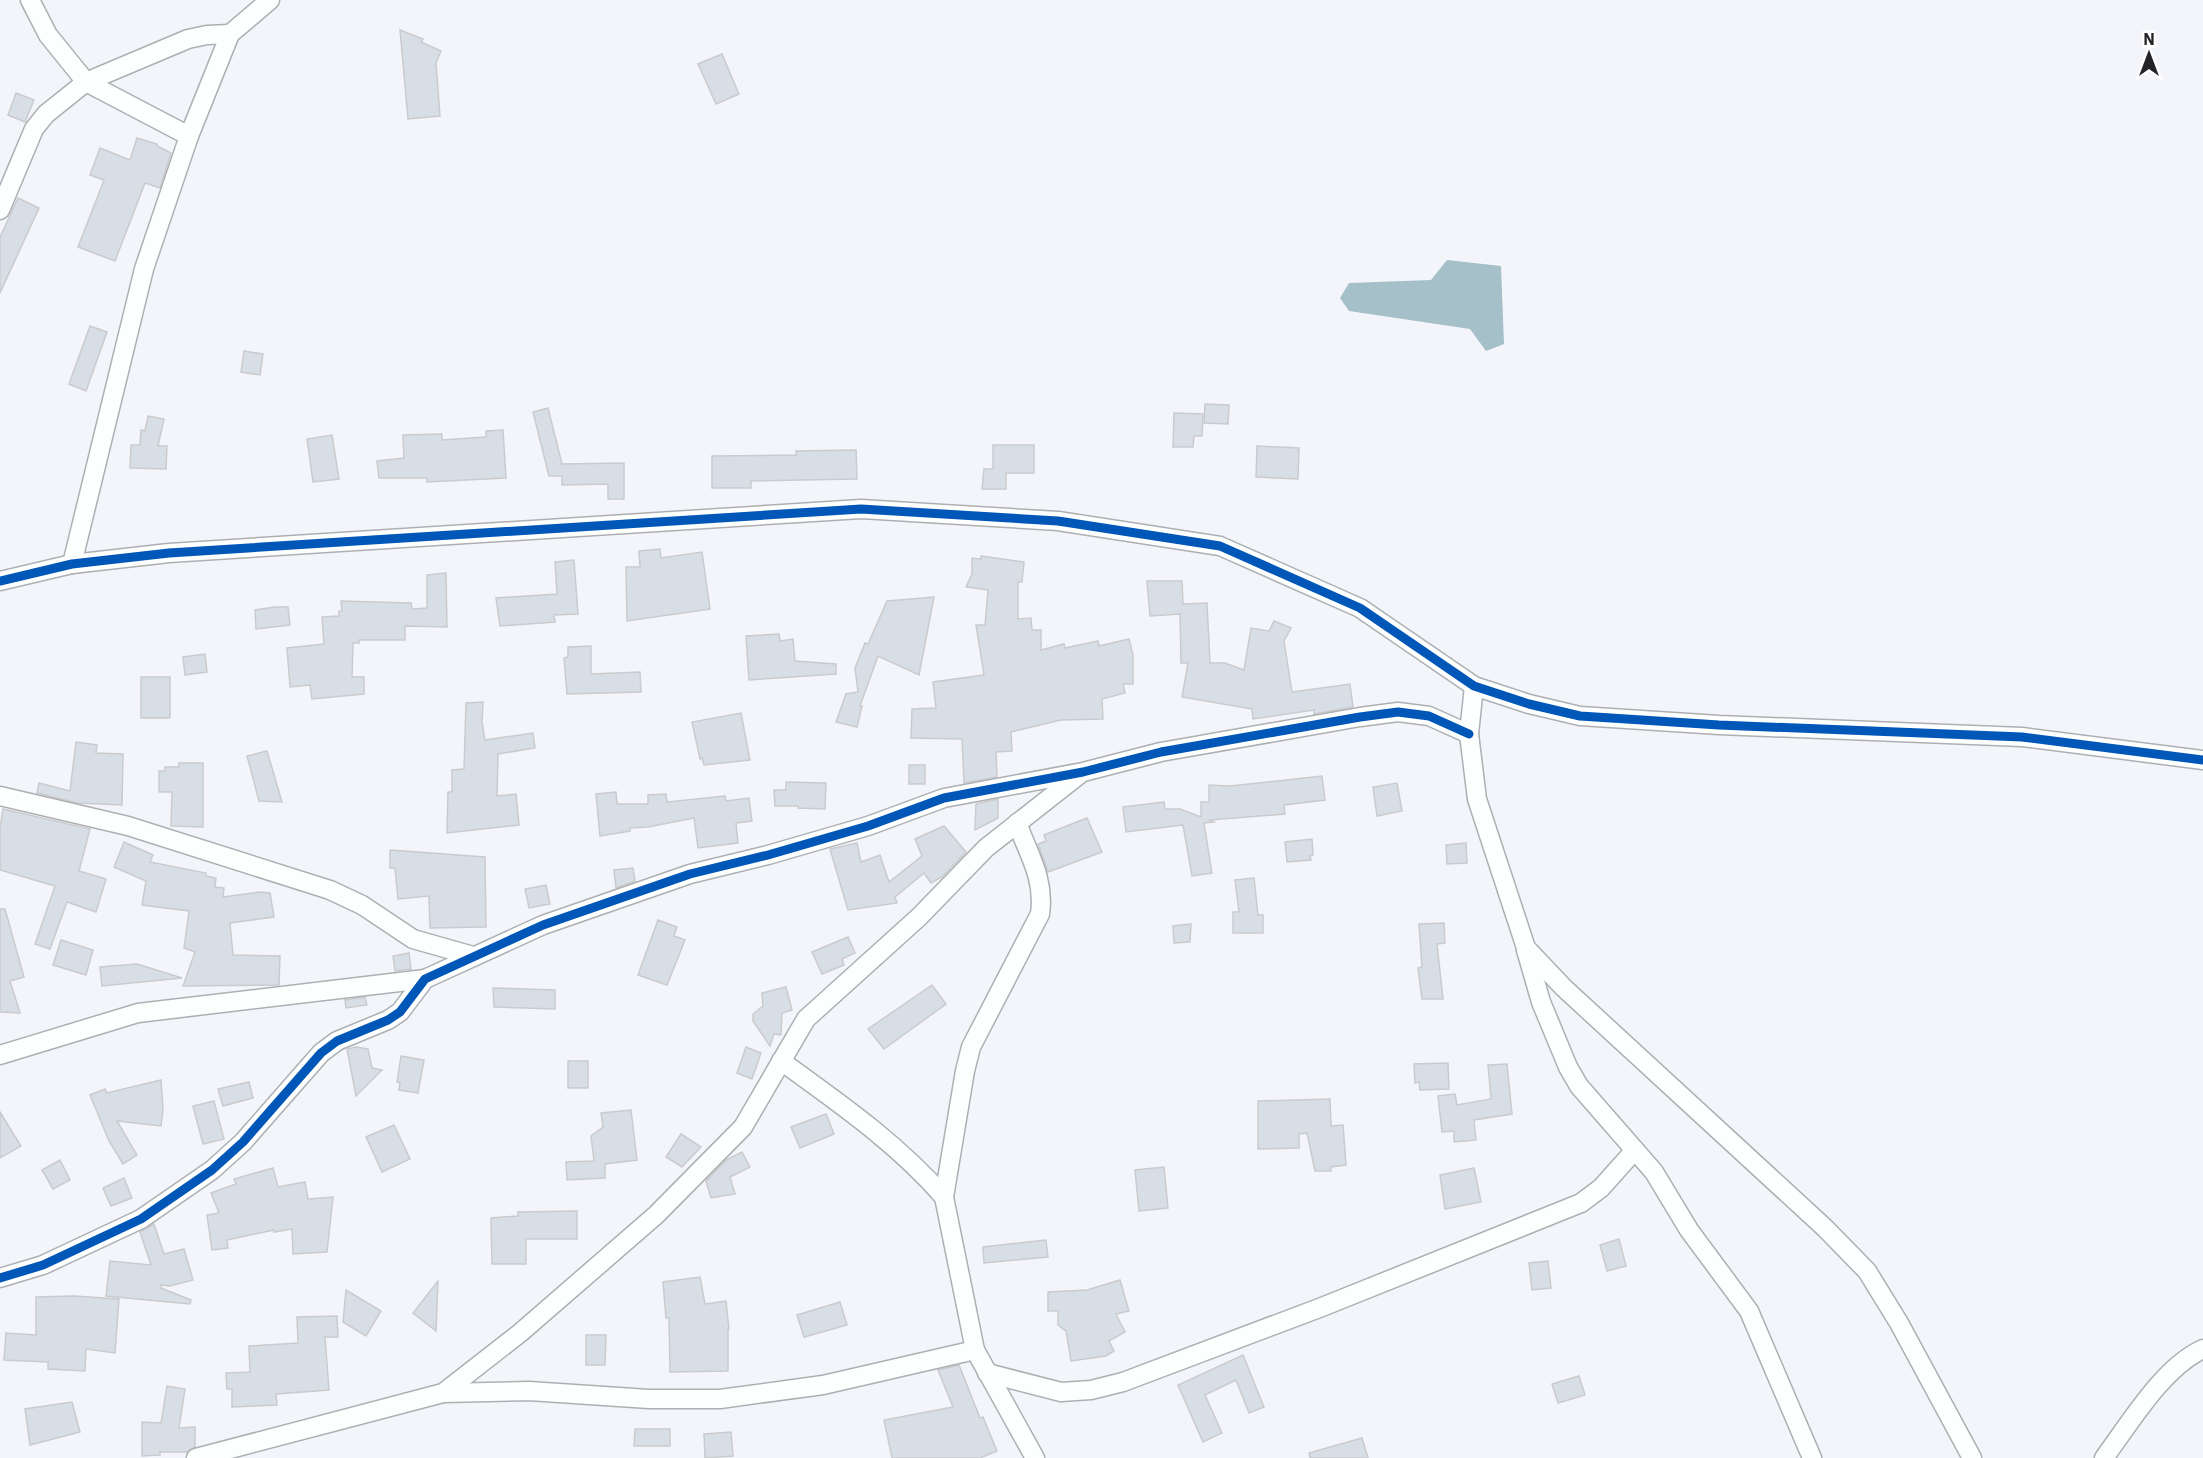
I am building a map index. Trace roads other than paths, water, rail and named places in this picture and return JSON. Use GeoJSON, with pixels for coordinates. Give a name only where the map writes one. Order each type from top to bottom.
{"type":"FeatureCollection","features":[{"type":"Feature","properties":{"kind":"street"},"geometry":{"type":"LineString","coordinates":[[30,0],[48,35],[86,82],[189,136]]}},
{"type":"Feature","properties":{"kind":"street"},"geometry":{"type":"LineString","coordinates":[[72,564],[144,269],[189,136],[230,34],[270,0]]}},
{"type":"Feature","properties":{"kind":"street"},"geometry":{"type":"LineString","coordinates":[[0,210],[34,129],[46,114],[86,82],[188,39],[230,34]]}},
{"type":"Feature","properties":{"kind":"street"},"geometry":{"type":"LineString","coordinates":[[0,581],[72,564],[169,553],[861,509],[1058,520],[1220,546],[1360,608],[1474,686],[1529,704],[1580,716],[1719,725],[2022,737],[2203,760]]}},
{"type":"Feature","properties":{"kind":"street"},"geometry":{"type":"LineString","coordinates":[[1474,686],[1470,734],[1477,800],[1526,948],[1541,1002],[1568,1067],[1579,1086],[1654,1172],[1689,1230],[1749,1311],[1812,1458]]}},
{"type":"Feature","properties":{"kind":"street"},"geometry":{"type":"LineString","coordinates":[[0,1055],[138,1013],[425,980],[473,956],[543,926],[690,873],[768,855],[857,829],[944,798],[1083,772],[1161,752],[1398,712],[1429,716],[1470,734]]}},
{"type":"Feature","properties":{"kind":"street"},"geometry":{"type":"LineString","coordinates":[[443,1393],[520,1334],[656,1215],[743,1127],[806,1019],[919,917],[986,848],[1083,772]]}},
{"type":"Feature","properties":{"kind":"street"},"geometry":{"type":"LineString","coordinates":[[0,796],[128,826],[330,890],[362,905],[413,939],[473,956]]}},
{"type":"Feature","properties":{"kind":"street"},"geometry":{"type":"LineString","coordinates":[[1017,823],[1041,883],[1040,914],[971,1047],[944,1197],[975,1350],[1035,1458]]}},
{"type":"Feature","properties":{"kind":"street"},"geometry":{"type":"LineString","coordinates":[[1526,948],[1564,988],[1825,1228],[1867,1271],[1899,1323],[1972,1458]]}},
{"type":"Feature","properties":{"kind":"street"},"geometry":{"type":"LineString","coordinates":[[0,1278],[43,1265],[141,1220],[212,1170],[243,1142],[321,1053],[337,1041],[388,1020],[400,1012],[425,980]]}},
{"type":"Feature","properties":{"kind":"street"},"geometry":{"type":"LineString","coordinates":[[781,1061],[873,1129],[927,1177],[944,1197]]}},
{"type":"Feature","properties":{"kind":"street"},"geometry":{"type":"LineString","coordinates":[[987,1373],[1061,1392],[1091,1390],[1123,1382],[1322,1308],[1581,1203],[1601,1188],[1635,1150]]}},
{"type":"Feature","properties":{"kind":"street"},"geometry":{"type":"LineString","coordinates":[[2104,1458],[2178,1364],[2203,1349]]}},
{"type":"Feature","properties":{"kind":"street"},"geometry":{"type":"LineString","coordinates":[[196,1458],[443,1393],[529,1391],[649,1399],[720,1399],[823,1385],[975,1350]]}},
{"type":"Feature","properties":{"kind":"water"},"geometry":{"type":"Polygon","coordinates":[[[1447,260],[1501,266],[1504,344],[1486,351],[1470,329],[1349,311],[1340,298],[1349,283],[1431,280],[1447,260]]]}}]}
